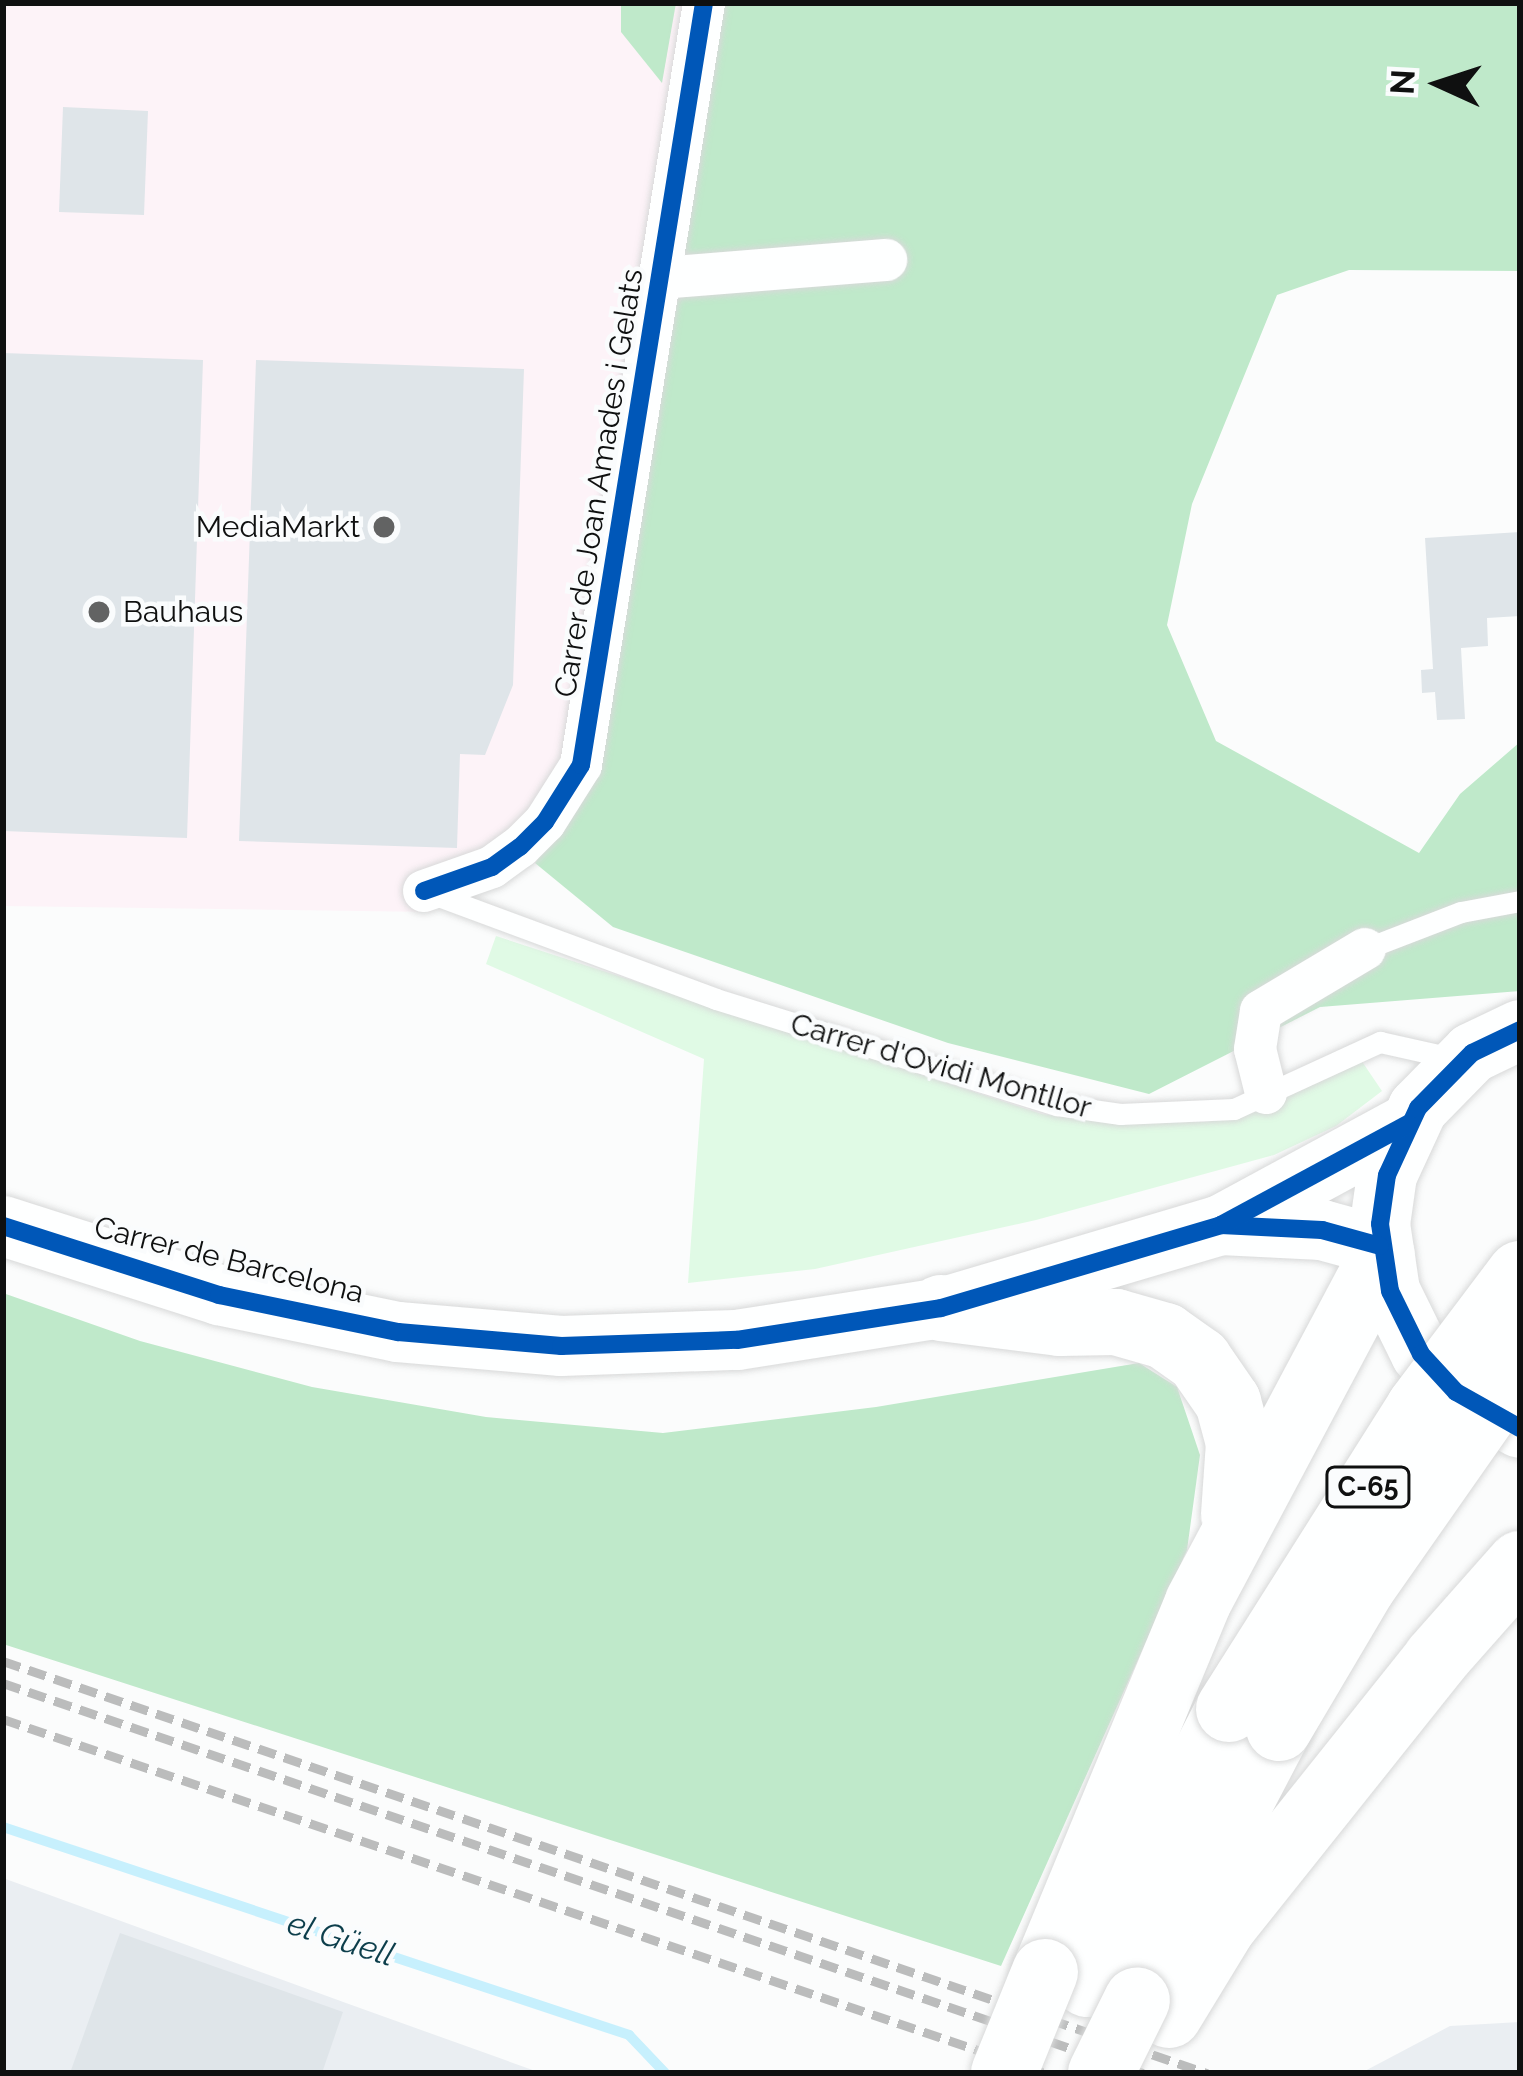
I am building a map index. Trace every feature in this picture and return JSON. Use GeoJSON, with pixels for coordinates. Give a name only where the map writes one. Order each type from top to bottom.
{"type":"FeatureCollection","features":[{"type":"Feature","properties":{"kind":"highway"},"geometry":{"type":"LineString","coordinates":[[1135,2073],[1109,1993],[1198,1602],[1381,1251]]}},
{"type":"Feature","properties":{"kind":"highway","name":"C-65"},"geometry":{"type":"LineString","coordinates":[[1042,2073],[1109,1993],[1419,1408],[1520,1274]]}},
{"type":"Feature","properties":{"kind":"highway"},"geometry":{"type":"LineString","coordinates":[[941,1308],[1060,1323],[1116,1322],[1165,1336],[1199,1360],[1228,1402],[1239,1443],[1241,1473],[1231,1537]]}},
{"type":"Feature","properties":{"kind":"highway","name":"C-65"},"geometry":{"type":"LineString","coordinates":[[1254,1718],[1363,1586],[1520,1362]]}},
{"type":"Feature","properties":{"kind":"highway"},"geometry":{"type":"LineString","coordinates":[[1004,2073],[1109,1993],[1224,1925],[1520,1564]]}},
{"type":"Feature","properties":{"kind":"highway"},"geometry":{"type":"LineString","coordinates":[[1325,1798],[1423,1723],[1520,1630]]}},
{"type":"Feature","properties":{"kind":"highway","name":"C-65"},"geometry":{"type":"LineString","coordinates":[[1101,2073],[1109,1993]]}},
{"type":"Feature","properties":{"kind":"main road"},"geometry":{"type":"LineString","coordinates":[[1520,1030],[1463,1061],[1434,1088],[1408,1124],[1387,1175],[1381,1251],[1396,1310],[1421,1354],[1456,1392],[1520,1427]]}},
{"type":"Feature","properties":{"kind":"main road","name":"Carrer de Barcelona"},"geometry":{"type":"LineString","coordinates":[[3,1226],[280,1310],[477,1341],[561,1346],[737,1340],[941,1308],[1221,1225],[1408,1124]]}},
{"type":"Feature","properties":{"kind":"main road","name":"Carrer de Barcelona"},"geometry":{"type":"LineString","coordinates":[[1221,1225],[1322,1231],[1381,1251]]}},
{"type":"Feature","properties":{"kind":"street","name":"Carrer de Joan Amades i Gelats"},"geometry":{"type":"LineString","coordinates":[[424,891],[492,867],[520,847],[545,823],[580,765],[704,3]]}},
{"type":"Feature","properties":{"kind":"street"},"geometry":{"type":"LineString","coordinates":[[662,278],[886,260]]}},
{"type":"Feature","properties":{"kind":"street"},"geometry":{"type":"LineString","coordinates":[[1266,1093],[1255,1049],[1262,1011],[1365,949]]}},
{"type":"Feature","properties":{"kind":"lane","name":"Carrer d'Ovidi Montllor"},"geometry":{"type":"LineString","coordinates":[[424,891],[716,999],[1057,1105],[1120,1114],[1234,1109],[1380,1042],[1463,1061]]}},
{"type":"Feature","properties":{"kind":"lane"},"geometry":{"type":"LineString","coordinates":[[1365,949],[1461,912],[1520,901]]}},
{"type":"Feature","properties":{"kind":"shaded area"},"geometry":{"type":"Polygon","coordinates":[[[3,3],[720,3],[678,297],[594,777],[535,863],[430,912],[3,906],[3,3]]]}},
{"type":"Feature","properties":{"kind":"shaded area"},"geometry":{"type":"Polygon","coordinates":[[[3,1878],[346,2003],[541,2073],[3,2073],[3,1878]]]}},
{"type":"Feature","properties":{"kind":"shaded area"},"geometry":{"type":"Polygon","coordinates":[[[1520,2022],[1520,2073],[1361,2073],[1450,2026],[1520,2022]]]}},
{"type":"Feature","properties":{"kind":"green space"},"geometry":{"type":"Polygon","coordinates":[[[621,3],[676,3],[662,83],[621,32],[621,3]]]}},
{"type":"Feature","properties":{"kind":"green space"},"geometry":{"type":"Polygon","coordinates":[[[720,3],[1520,3],[1520,271],[1349,270],[1277,295],[1192,504],[1167,625],[1216,741],[1419,853],[1460,794],[1520,742],[1520,991],[1320,1007],[1149,1094],[948,1043],[613,927],[535,863],[594,777],[678,297],[720,3]]]}},
{"type":"Feature","properties":{"kind":"green space"},"geometry":{"type":"Polygon","coordinates":[[[496,936],[1042,1114],[1109,1123],[1204,1122],[1244,1116],[1361,1060],[1382,1091],[1336,1126],[1274,1155],[1036,1220],[815,1269],[688,1283],[704,1059],[486,964],[496,936]]]}},
{"type":"Feature","properties":{"kind":"green space"},"geometry":{"type":"Polygon","coordinates":[[[3,1293],[140,1341],[312,1387],[486,1417],[663,1433],[876,1407],[1139,1363],[1177,1387],[1200,1455],[1187,1550],[1001,1966],[3,1644],[3,1293]]]}},
{"type":"Feature","properties":{"kind":"building"},"geometry":{"type":"Polygon","coordinates":[[[63,107],[148,111],[144,215],[59,212],[63,107]]]}},
{"type":"Feature","properties":{"kind":"building","name":"Bauhaus"},"geometry":{"type":"Polygon","coordinates":[[[3,353],[203,360],[187,838],[3,831],[3,353]]]}},
{"type":"Feature","properties":{"kind":"building","name":"MediaMarkt"},"geometry":{"type":"Polygon","coordinates":[[[256,360],[524,369],[513,685],[485,755],[460,754],[457,848],[239,841],[256,360]]]}},
{"type":"Feature","properties":{"kind":"building"},"geometry":{"type":"Polygon","coordinates":[[[1520,532],[1520,616],[1487,618],[1488,646],[1461,648],[1465,719],[1437,720],[1435,692],[1422,693],[1421,670],[1433,669],[1425,538],[1520,532]]]}},
{"type":"Feature","properties":{"kind":"building"},"geometry":{"type":"Polygon","coordinates":[[[120,1933],[343,2012],[322,2073],[70,2073],[120,1933]]]}},
{"type":"Feature","properties":{"kind":"waterway","name":"el Güell"},"geometry":{"type":"LineString","coordinates":[[3,1827],[629,2035],[665,2073]]}},
{"type":"Feature","properties":{"kind":"railway"},"geometry":{"type":"LineString","coordinates":[[3,1661],[1207,2073]]}},
{"type":"Feature","properties":{"kind":"railway"},"geometry":{"type":"LineString","coordinates":[[3,1683],[1143,2073]]}},
{"type":"Feature","properties":{"kind":"railway"},"geometry":{"type":"LineString","coordinates":[[3,1719],[1045,2073]]}},
{"type":"Feature","properties":{"kind":"cycle path"},"geometry":{"type":"LineString","coordinates":[[424,891],[492,867],[520,847],[545,822],[581,765],[704,3]]}},
{"type":"Feature","properties":{"kind":"cycle path"},"geometry":{"type":"LineString","coordinates":[[1520,1030],[1472,1053],[1418,1108],[1387,1175],[1380,1224],[1390,1291],[1421,1354],[1456,1392],[1520,1428]]}},
{"type":"Feature","properties":{"kind":"cycle path"},"geometry":{"type":"LineString","coordinates":[[3,1226],[219,1295],[398,1332],[561,1346],[737,1340],[941,1308],[1221,1225],[1408,1124]]}},
{"type":"Feature","properties":{"kind":"cycle path"},"geometry":{"type":"LineString","coordinates":[[1221,1225],[1322,1230],[1380,1246]]}},
{"type":"Feature","properties":{"kind":"place","name":"MediaMarkt"},"geometry":{"type":"Point","coordinates":[384,527]}},
{"type":"Feature","properties":{"kind":"place","name":"Bauhaus"},"geometry":{"type":"Point","coordinates":[99,612]}}]}
